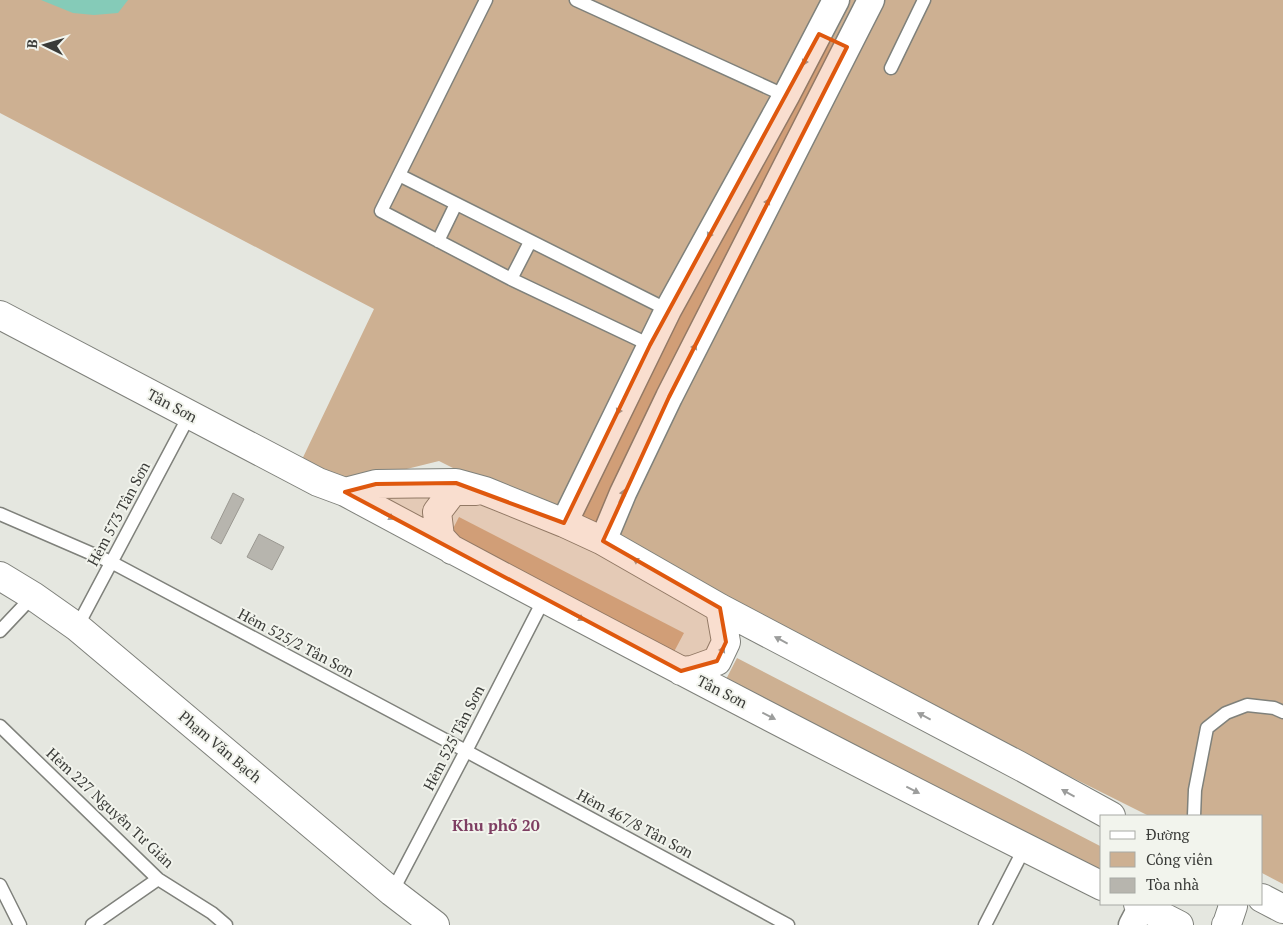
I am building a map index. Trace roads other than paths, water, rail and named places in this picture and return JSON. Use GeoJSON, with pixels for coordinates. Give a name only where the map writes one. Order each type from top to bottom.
{"type":"FeatureCollection","features":[{"type":"Feature","properties":{"kind":"street"},"geometry":{"type":"LineString","coordinates":[[564,523],[668,310],[786,96],[836,0]]}},
{"type":"Feature","properties":{"kind":"street"},"geometry":{"type":"LineString","coordinates":[[603,541],[623,492],[669,397],[871,0]]}},
{"type":"Feature","properties":{"kind":"street"},"geometry":{"type":"LineString","coordinates":[[819,34],[847,47]]}},
{"type":"Feature","properties":{"kind":"street","name":"Tân Sơn"},"geometry":{"type":"LineString","coordinates":[[0,316],[318,482],[346,492],[681,671],[1100,885]]}},
{"type":"Feature","properties":{"kind":"street"},"geometry":{"type":"LineString","coordinates":[[634,378],[669,397]]}},
{"type":"Feature","properties":{"kind":"street"},"geometry":{"type":"LineString","coordinates":[[346,492],[376,484],[456,483],[485,492],[564,523],[603,541],[720,608],[1018,765],[1108,815]]}},
{"type":"Feature","properties":{"kind":"street"},"geometry":{"type":"LineString","coordinates":[[452,550],[440,537],[437,512],[453,491],[485,492]]}},
{"type":"Feature","properties":{"kind":"street","name":"Phạm Văn Bạch"},"geometry":{"type":"LineString","coordinates":[[0,576],[33,596],[77,627],[392,892],[435,925]]}},
{"type":"Feature","properties":{"kind":"street"},"geometry":{"type":"LineString","coordinates":[[681,671],[692,670],[717,661],[726,642],[720,608]]}},
{"type":"Feature","properties":{"kind":"street"},"geometry":{"type":"LineString","coordinates":[[1263,899],[1283,909]]}},
{"type":"Feature","properties":{"kind":"street"},"geometry":{"type":"LineString","coordinates":[[1226,925],[1232,905]]}},
{"type":"Feature","properties":{"kind":"street"},"geometry":{"type":"LineString","coordinates":[[1137,911],[1179,925]]}},
{"type":"Feature","properties":{"kind":"street"},"geometry":{"type":"LineString","coordinates":[[1273,925],[1283,920]]}},
{"type":"Feature","properties":{"kind":"lane"},"geometry":{"type":"LineString","coordinates":[[486,0],[381,210],[511,279],[650,346]]}},
{"type":"Feature","properties":{"kind":"lane"},"geometry":{"type":"LineString","coordinates":[[576,0],[786,96]]}},
{"type":"Feature","properties":{"kind":"lane"},"geometry":{"type":"LineString","coordinates":[[891,68],[924,0]]}},
{"type":"Feature","properties":{"kind":"lane"},"geometry":{"type":"LineString","coordinates":[[399,175],[668,310]]}},
{"type":"Feature","properties":{"kind":"lane"},"geometry":{"type":"LineString","coordinates":[[438,240],[456,204]]}},
{"type":"Feature","properties":{"kind":"lane"},"geometry":{"type":"LineString","coordinates":[[511,279],[530,242]]}},
{"type":"Feature","properties":{"kind":"lane","name":"Hẻm 573 Tân Sơn"},"geometry":{"type":"LineString","coordinates":[[77,627],[189,416]]}},
{"type":"Feature","properties":{"kind":"lane","name":"Hẻm 525/2 Tân Sơn"},"geometry":{"type":"LineString","coordinates":[[0,514],[111,562],[466,751]]}},
{"type":"Feature","properties":{"kind":"lane"},"geometry":{"type":"LineString","coordinates":[[0,631],[33,596]]}},
{"type":"Feature","properties":{"kind":"lane","name":"Hẻm 525 Tân Sơn"},"geometry":{"type":"LineString","coordinates":[[392,892],[544,599]]}},
{"type":"Feature","properties":{"kind":"lane"},"geometry":{"type":"LineString","coordinates":[[1194,815],[1195,790],[1207,728],[1226,713],[1247,705],[1274,708],[1283,712]]}},
{"type":"Feature","properties":{"kind":"lane","name":"Hẻm 227 Nguyễn Tư Giản"},"geometry":{"type":"LineString","coordinates":[[0,726],[158,878],[212,913],[226,925]]}},
{"type":"Feature","properties":{"kind":"lane","name":"Hẻm 467/8 Tân Sơn"},"geometry":{"type":"LineString","coordinates":[[466,751],[788,925]]}},
{"type":"Feature","properties":{"kind":"lane"},"geometry":{"type":"LineString","coordinates":[[986,925],[1025,847]]}},
{"type":"Feature","properties":{"kind":"lane"},"geometry":{"type":"LineString","coordinates":[[92,925],[158,878]]}},
{"type":"Feature","properties":{"kind":"lane"},"geometry":{"type":"LineString","coordinates":[[1,890],[20,925]]}},
{"type":"Feature","properties":{"kind":"district","name":"Khu phố 20"},"geometry":{"type":"Point","coordinates":[496,825]}}]}
